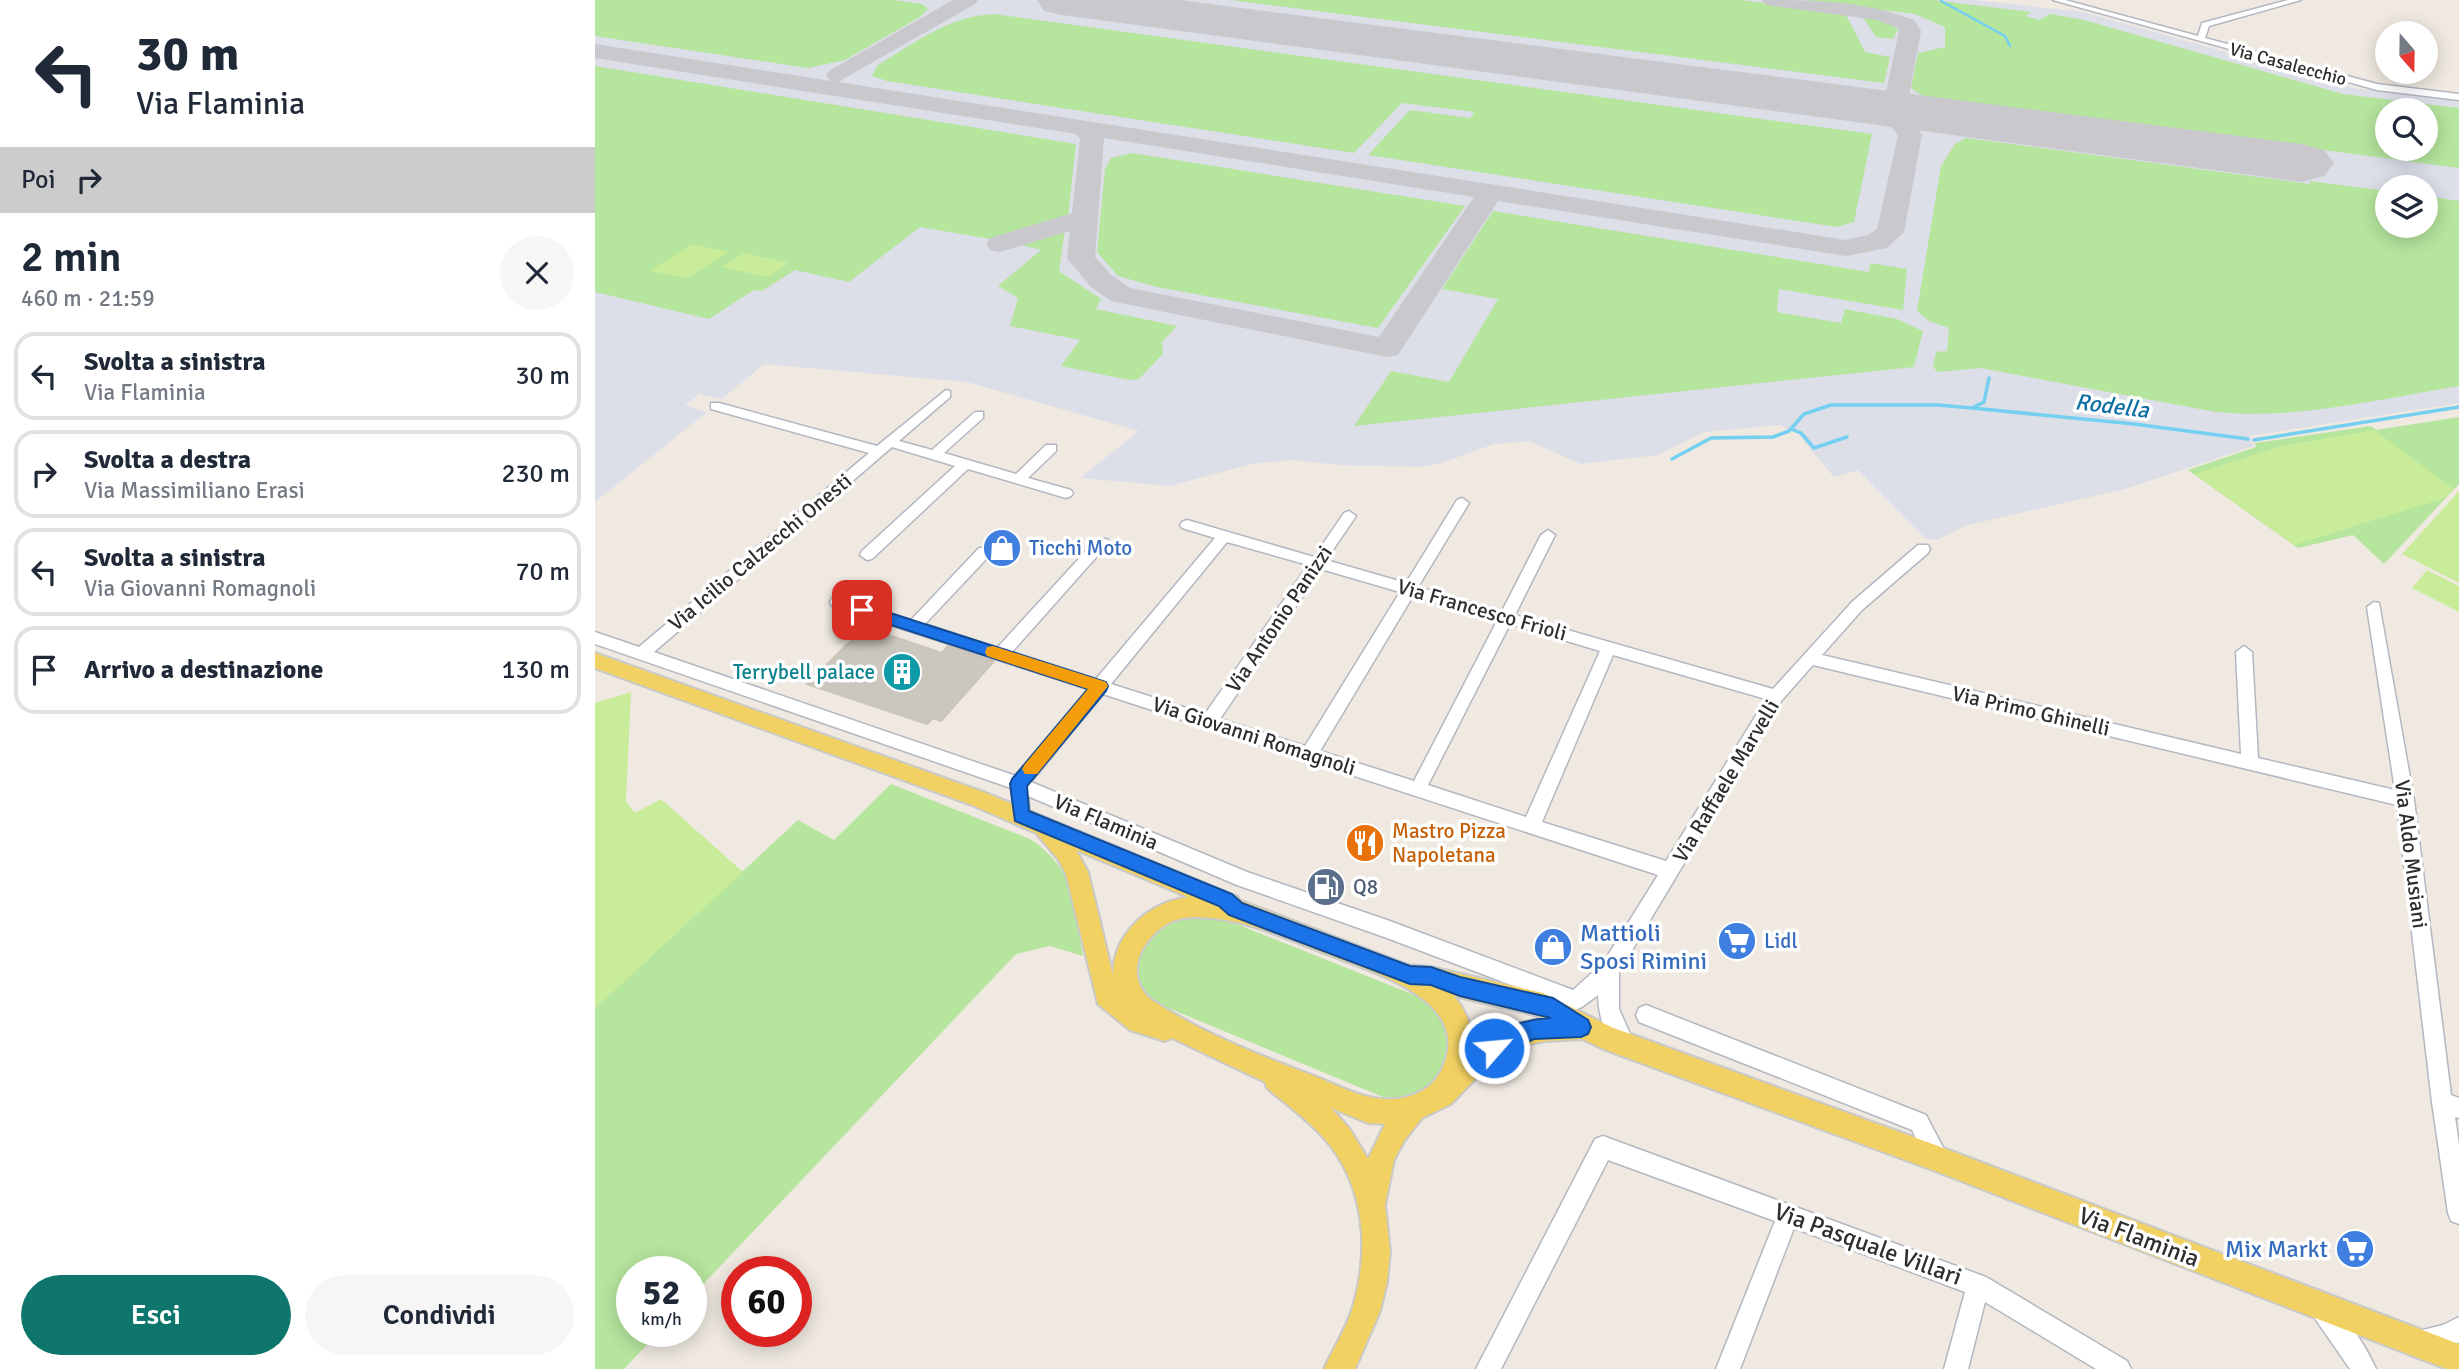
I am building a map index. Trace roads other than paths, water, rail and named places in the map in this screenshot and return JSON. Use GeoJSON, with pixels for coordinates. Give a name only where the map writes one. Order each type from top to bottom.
{"type":"FeatureCollection","features":[{"type":"Feature","properties":{"kind":"main road","name":"Via Flaminia"},"geometry":{"type":"LineString","coordinates":[[595,660],[799,732],[1031,820],[1226,900],[1235,909]]}},
{"type":"Feature","properties":{"kind":"main road","name":"Via Flaminia"},"geometry":{"type":"LineString","coordinates":[[1031,820],[1066,852],[1077,872],[1106,996],[1139,1022],[1188,1035]]}},
{"type":"Feature","properties":{"kind":"main road","name":"Via Flaminia"},"geometry":{"type":"LineString","coordinates":[[1441,1095],[1452,1079],[1460,1053],[1459,1026],[1447,1003],[1410,975],[1235,909],[1193,905],[1167,912],[1145,928],[1129,950],[1125,975],[1132,998],[1140,1006],[1188,1035],[1368,1110],[1398,1114],[1412,1111],[1441,1095],[1476,1062],[1510,1038],[1534,1029],[1581,1027],[2459,1359]]}},
{"type":"Feature","properties":{"kind":"main road","name":"Via Flaminia"},"geometry":{"type":"LineString","coordinates":[[1410,975],[1431,976],[1460,986],[1560,1000],[1581,1027]]}},
{"type":"Feature","properties":{"kind":"main road"},"geometry":{"type":"LineString","coordinates":[[1265,1069],[1339,1135],[1363,1172],[1373,1209],[1377,1249],[1373,1288],[1367,1314],[1339,1369]]}},
{"type":"Feature","properties":{"kind":"main road"},"geometry":{"type":"LineString","coordinates":[[1373,1209],[1378,1163],[1389,1136],[1412,1111]]}},
{"type":"Feature","properties":{"kind":"street","name":"Via Casalecchio"},"geometry":{"type":"LineString","coordinates":[[2057,0],[2377,87],[2459,97]]}},
{"type":"Feature","properties":{"kind":"street","name":"Via Casalecchio"},"geometry":{"type":"LineString","coordinates":[[2201,40],[2205,25],[2297,0]]}},
{"type":"Feature","properties":{"kind":"street","name":"Via Icilio Calzecchi Onesti"},"geometry":{"type":"LineString","coordinates":[[641,654],[946,394]]}},
{"type":"Feature","properties":{"kind":"street","name":"Via Icilio Calzecchi Onesti"},"geometry":{"type":"LineString","coordinates":[[715,406],[884,447]]}},
{"type":"Feature","properties":{"kind":"street"},"geometry":{"type":"LineString","coordinates":[[934,455],[979,415]]}},
{"type":"Feature","properties":{"kind":"street"},"geometry":{"type":"LineString","coordinates":[[884,447],[934,455],[1066,493]]}},
{"type":"Feature","properties":{"kind":"street"},"geometry":{"type":"LineString","coordinates":[[1019,479],[1051,448]]}},
{"type":"Feature","properties":{"kind":"street"},"geometry":{"type":"LineString","coordinates":[[867,555],[965,464]]}},
{"type":"Feature","properties":{"kind":"street"},"geometry":{"type":"LineString","coordinates":[[1309,754],[1462,503]]}},
{"type":"Feature","properties":{"kind":"street","name":"Via Antonio Panizzi"},"geometry":{"type":"LineString","coordinates":[[1209,722],[1349,516]]}},
{"type":"Feature","properties":{"kind":"street","name":"Via Francesco Frioli"},"geometry":{"type":"LineString","coordinates":[[1187,525],[1776,696]]}},
{"type":"Feature","properties":{"kind":"street"},"geometry":{"type":"LineString","coordinates":[[1031,820],[1019,784],[1225,535]]}},
{"type":"Feature","properties":{"kind":"street"},"geometry":{"type":"LineString","coordinates":[[1418,789],[1548,535]]}},
{"type":"Feature","properties":{"kind":"street"},"geometry":{"type":"LineString","coordinates":[[1001,654],[1102,542]]}},
{"type":"Feature","properties":{"kind":"street","name":"Via Raffaele Marvelli"},"geometry":{"type":"LineString","coordinates":[[1625,1045],[1611,1020],[1606,999],[1610,970],[1776,696],[1857,606],[1923,549]]}},
{"type":"Feature","properties":{"kind":"street"},"geometry":{"type":"LineString","coordinates":[[913,626],[984,552]]}},
{"type":"Feature","properties":{"kind":"street","name":"Via Giovanni Romagnoli"},"geometry":{"type":"LineString","coordinates":[[837,602],[1671,871]]}},
{"type":"Feature","properties":{"kind":"street","name":"Via Aldo Musiani"},"geometry":{"type":"LineString","coordinates":[[2374,607],[2451,1105],[2459,1213]]}},
{"type":"Feature","properties":{"kind":"street","name":"Via Flaminia"},"geometry":{"type":"LineString","coordinates":[[595,638],[1019,784],[1243,880],[1387,929],[1560,1000]]}},
{"type":"Feature","properties":{"kind":"street"},"geometry":{"type":"LineString","coordinates":[[1531,826],[1609,647]]}},
{"type":"Feature","properties":{"kind":"street"},"geometry":{"type":"LineString","coordinates":[[2245,652],[2250,763]]}},
{"type":"Feature","properties":{"kind":"street","name":"Via Primo Ghinelli"},"geometry":{"type":"LineString","coordinates":[[1812,659],[2405,800]]}},
{"type":"Feature","properties":{"kind":"street","name":"Via Raffaele Marvelli"},"geometry":{"type":"LineString","coordinates":[[1560,1000],[1610,970]]}},
{"type":"Feature","properties":{"kind":"street"},"geometry":{"type":"LineString","coordinates":[[1646,1015],[1919,1122],[1938,1160]]}},
{"type":"Feature","properties":{"kind":"street","name":"Via Pasquale Villari"},"geometry":{"type":"LineString","coordinates":[[1488,1369],[1603,1147],[1979,1285],[2119,1369]]}},
{"type":"Feature","properties":{"kind":"street"},"geometry":{"type":"LineString","coordinates":[[1728,1369],[1788,1215]]}},
{"type":"Feature","properties":{"kind":"street"},"geometry":{"type":"LineString","coordinates":[[1956,1369],[1979,1285]]}},
{"type":"Feature","properties":{"kind":"street"},"geometry":{"type":"LineString","coordinates":[[2317,1306],[2343,1336],[2364,1369]]}},
{"type":"Feature","properties":{"kind":"street"},"geometry":{"type":"LineString","coordinates":[[2406,1339],[2438,1338],[2459,1328]]}},
{"type":"Feature","properties":{"kind":"waterway","name":"Rodella"},"geometry":{"type":"LineString","coordinates":[[1941,1],[2005,36],[2010,46]]}},
{"type":"Feature","properties":{"kind":"waterway","name":"Rodella"},"geometry":{"type":"LineString","coordinates":[[1972,408],[1984,402],[1989,378]]}},
{"type":"Feature","properties":{"kind":"waterway","name":"Rodella"},"geometry":{"type":"LineString","coordinates":[[1790,430],[1804,414],[1831,405],[1938,405],[1972,408]]}},
{"type":"Feature","properties":{"kind":"waterway","name":"Rodella"},"geometry":{"type":"LineString","coordinates":[[2254,440],[2459,407]]}},
{"type":"Feature","properties":{"kind":"waterway","name":"Rodella"},"geometry":{"type":"LineString","coordinates":[[1972,408],[2134,424],[2248,439]]}},
{"type":"Feature","properties":{"kind":"waterway","name":"Rodella"},"geometry":{"type":"LineString","coordinates":[[1791,429],[1801,433],[1814,448],[1847,437]]}},
{"type":"Feature","properties":{"kind":"waterway","name":"Rodella"},"geometry":{"type":"LineString","coordinates":[[1672,459],[1711,438],[1773,437],[1789,431]]}},
{"type":"Feature","properties":{"kind":"place","name":"Ticchi Moto"},"geometry":{"type":"Point","coordinates":[1002,548]}},
{"type":"Feature","properties":{"kind":"place","name":"Terrybell palace"},"geometry":{"type":"Point","coordinates":[902,672]}},
{"type":"Feature","properties":{"kind":"place","name":"Mastro Pizza Napoletana"},"geometry":{"type":"Point","coordinates":[1365,843]}},
{"type":"Feature","properties":{"kind":"place","name":"Q8"},"geometry":{"type":"Point","coordinates":[1326,887]}},
{"type":"Feature","properties":{"kind":"place","name":"Lidl"},"geometry":{"type":"Point","coordinates":[1737,941]}},
{"type":"Feature","properties":{"kind":"place","name":"Mattioli Sposi Rimini"},"geometry":{"type":"Point","coordinates":[1553,947]}},
{"type":"Feature","properties":{"kind":"place","name":"Mix Markt"},"geometry":{"type":"Point","coordinates":[2355,1249]}}]}
